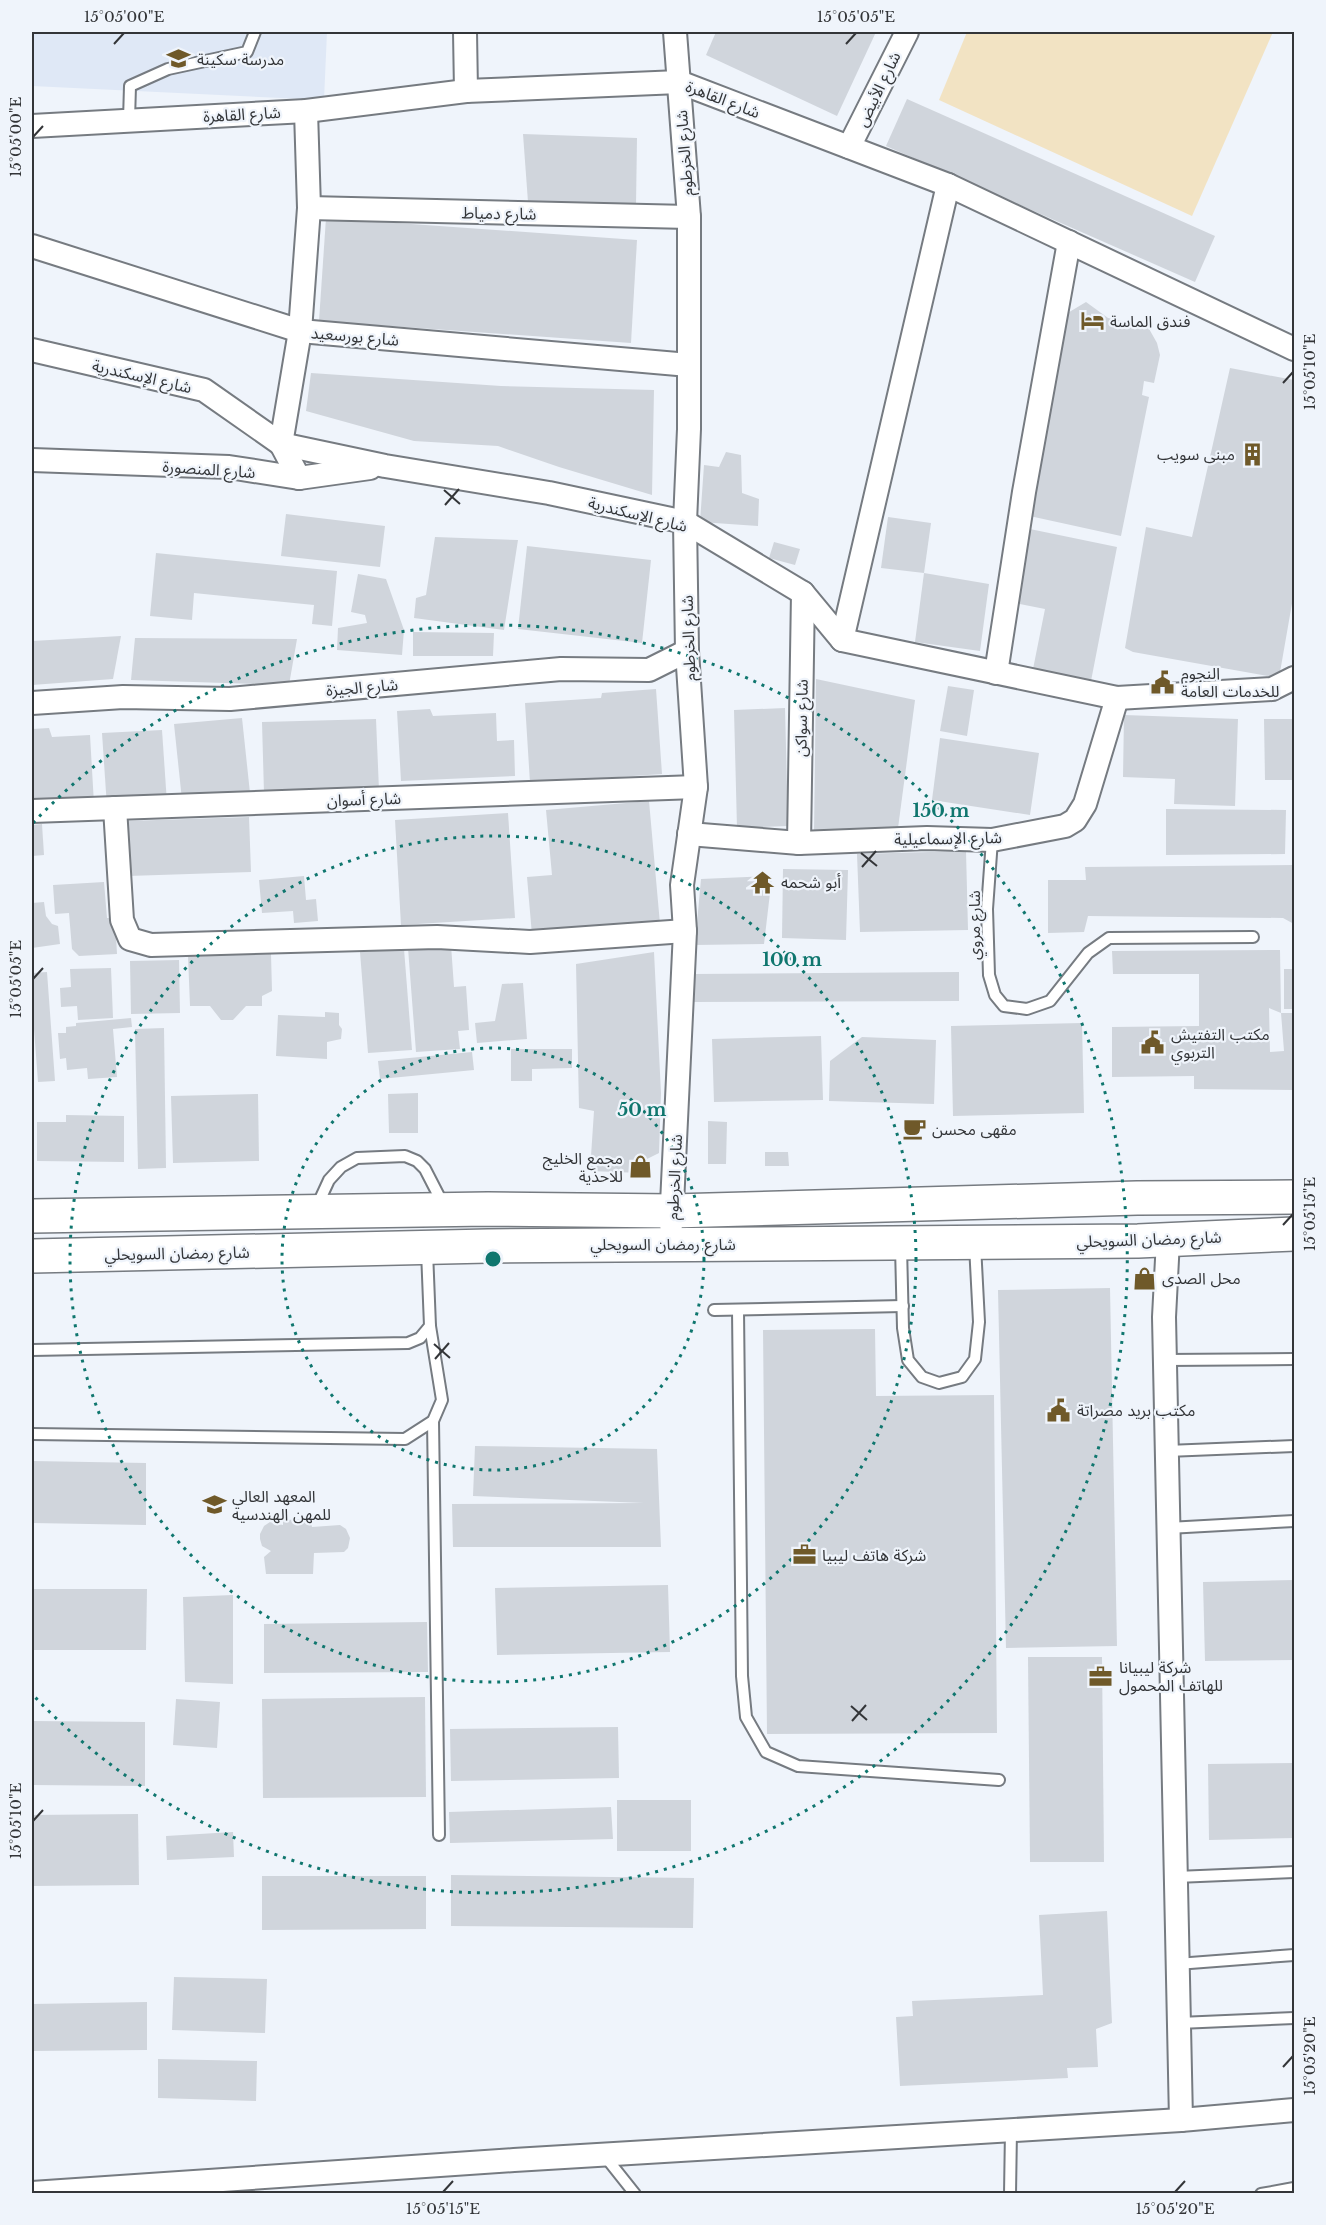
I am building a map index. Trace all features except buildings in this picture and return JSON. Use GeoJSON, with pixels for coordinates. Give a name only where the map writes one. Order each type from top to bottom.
{"type":"FeatureCollection","features":[{"type":"Feature","properties":{"kind":"main road","name":"شارع رمضان السويحلي"},"geometry":{"type":"LineString","coordinates":[[32,1215],[447,1210],[673,1211],[1102,1199],[1294,1197]]}},
{"type":"Feature","properties":{"kind":"main road","name":"شارع رمضان السويحلي"},"geometry":{"type":"LineString","coordinates":[[32,1256],[669,1244],[1168,1240],[1294,1234]]}},
{"type":"Feature","properties":{"kind":"street"},"geometry":{"type":"LineString","coordinates":[[465,32],[466,90]]}},
{"type":"Feature","properties":{"kind":"street","name":"شارع الخرطوم"},"geometry":{"type":"LineString","coordinates":[[669,1244],[673,1211],[686,931],[682,885],[696,787],[687,651],[689,218],[675,32]]}},
{"type":"Feature","properties":{"kind":"street","name":"شارع الأبيض"},"geometry":{"type":"LineString","coordinates":[[849,147],[907,32]]}},
{"type":"Feature","properties":{"kind":"street","name":"شارع القاهرة"},"geometry":{"type":"LineString","coordinates":[[32,126],[306,111],[466,90],[680,82],[948,185],[1294,349]]}},
{"type":"Feature","properties":{"kind":"street"},"geometry":{"type":"LineString","coordinates":[[299,478],[281,444],[300,331],[309,208],[306,111]]}},
{"type":"Feature","properties":{"kind":"street"},"geometry":{"type":"LineString","coordinates":[[948,185],[842,640],[1117,698],[1272,689],[1294,678]]}},
{"type":"Feature","properties":{"kind":"street","name":"شارع دمياط"},"geometry":{"type":"LineString","coordinates":[[309,208],[689,218]]}},
{"type":"Feature","properties":{"kind":"street"},"geometry":{"type":"LineString","coordinates":[[996,673],[1024,492],[1069,242]]}},
{"type":"Feature","properties":{"kind":"street","name":"شارع بورسعيد"},"geometry":{"type":"LineString","coordinates":[[32,246],[300,331],[689,365]]}},
{"type":"Feature","properties":{"kind":"street","name":"شارع الإسكندرية"},"geometry":{"type":"LineString","coordinates":[[32,350],[204,390],[281,444],[385,466],[549,493],[686,522],[803,593],[842,640]]}},
{"type":"Feature","properties":{"kind":"street","name":"شارع المنصورة"},"geometry":{"type":"LineString","coordinates":[[32,460],[229,467],[299,478],[385,466]]}},
{"type":"Feature","properties":{"kind":"street","name":"شارع سواكن"},"geometry":{"type":"LineString","coordinates":[[799,843],[803,593]]}},
{"type":"Feature","properties":{"kind":"street","name":"شارع الجيزة"},"geometry":{"type":"LineString","coordinates":[[32,703],[123,697],[230,699],[561,669],[649,670],[687,651]]}},
{"type":"Feature","properties":{"kind":"street","name":"شارع الإسماعيلية"},"geometry":{"type":"LineString","coordinates":[[689,834],[799,843],[927,838],[992,840],[1065,826],[1075,820],[1085,804],[1117,698]]}},
{"type":"Feature","properties":{"kind":"street","name":"شارع أسوان"},"geometry":{"type":"LineString","coordinates":[[32,812],[696,787]]}},
{"type":"Feature","properties":{"kind":"street"},"geometry":{"type":"LineString","coordinates":[[115,808],[122,920],[130,939],[151,945],[437,937],[530,942],[686,931]]}},
{"type":"Feature","properties":{"kind":"street"},"geometry":{"type":"LineString","coordinates":[[1168,1240],[1164,1317],[1181,2120]]}},
{"type":"Feature","properties":{"kind":"street"},"geometry":{"type":"LineString","coordinates":[[32,2193],[604,2154],[1181,2120],[1294,2110]]}},
{"type":"Feature","properties":{"kind":"lane"},"geometry":{"type":"LineString","coordinates":[[129,120],[130,86],[168,69],[247,52],[255,32]]}},
{"type":"Feature","properties":{"kind":"lane","name":"شارع مروي"},"geometry":{"type":"LineString","coordinates":[[992,840],[987,909],[988,975],[995,995],[1004,1006],[1027,1009],[1050,1001],[1088,953],[1109,938],[1252,938]]}},
{"type":"Feature","properties":{"kind":"lane"},"geometry":{"type":"LineString","coordinates":[[315,1212],[328,1180],[341,1167],[357,1158],[405,1156],[417,1161],[425,1169],[447,1210]]}},
{"type":"Feature","properties":{"kind":"lane"},"geometry":{"type":"LineString","coordinates":[[901,1243],[903,1328],[908,1360],[922,1377],[939,1383],[962,1377],[975,1359],[979,1322],[975,1242]]}},
{"type":"Feature","properties":{"kind":"lane"},"geometry":{"type":"LineString","coordinates":[[427,1248],[430,1326],[442,1400],[433,1421],[439,1835]]}},
{"type":"Feature","properties":{"kind":"lane"},"geometry":{"type":"LineString","coordinates":[[714,1310],[903,1306]]}},
{"type":"Feature","properties":{"kind":"lane"},"geometry":{"type":"LineString","coordinates":[[738,1310],[742,1676],[746,1717],[766,1752],[798,1766],[999,1780]]}},
{"type":"Feature","properties":{"kind":"lane"},"geometry":{"type":"LineString","coordinates":[[32,1350],[408,1343],[420,1338],[430,1326]]}},
{"type":"Feature","properties":{"kind":"lane"},"geometry":{"type":"LineString","coordinates":[[1165,1360],[1294,1359]]}},
{"type":"Feature","properties":{"kind":"lane"},"geometry":{"type":"LineString","coordinates":[[32,1434],[405,1439],[433,1421]]}},
{"type":"Feature","properties":{"kind":"lane"},"geometry":{"type":"LineString","coordinates":[[1167,1451],[1294,1446]]}},
{"type":"Feature","properties":{"kind":"lane"},"geometry":{"type":"LineString","coordinates":[[1168,1528],[1294,1521]]}},
{"type":"Feature","properties":{"kind":"lane"},"geometry":{"type":"LineString","coordinates":[[1176,1877],[1294,1872]]}},
{"type":"Feature","properties":{"kind":"lane"},"geometry":{"type":"LineString","coordinates":[[1177,1964],[1294,1955]]}},
{"type":"Feature","properties":{"kind":"lane"},"geometry":{"type":"LineString","coordinates":[[1179,2023],[1294,2018]]}},
{"type":"Feature","properties":{"kind":"lane"},"geometry":{"type":"LineString","coordinates":[[1010,2193],[1011,2130]]}},
{"type":"Feature","properties":{"kind":"lane"},"geometry":{"type":"LineString","coordinates":[[604,2154],[635,2193]]}},
{"type":"Feature","properties":{"kind":"lane"},"geometry":{"type":"LineString","coordinates":[[1261,2193],[1294,2188]]}},
{"type":"Feature","properties":{"kind":"shaded area","name":"مدرسة سكينة"},"geometry":{"type":"Polygon","coordinates":[[[32,32],[327,32],[324,100],[32,86],[32,32]]]}},
{"type":"Feature","properties":{"kind":"shaded area"},"geometry":{"type":"Polygon","coordinates":[[[967,32],[1273,32],[1192,216],[939,100],[967,32]]]}},
{"type":"Feature","properties":{"kind":"place","name":"مدرسة سكينة"},"geometry":{"type":"Point","coordinates":[179,59]}},
{"type":"Feature","properties":{"kind":"place","name":"فندق الماسة"},"geometry":{"type":"Point","coordinates":[1092,321]}},
{"type":"Feature","properties":{"kind":"place","name":"مبنى سويب"},"geometry":{"type":"Point","coordinates":[1253,454]}},
{"type":"Feature","properties":{"kind":"place","name":"النجوم للخدمات العامة"},"geometry":{"type":"Point","coordinates":[1163,682]}},
{"type":"Feature","properties":{"kind":"place","name":"أبو شحمه"},"geometry":{"type":"Point","coordinates":[763,882]}},
{"type":"Feature","properties":{"kind":"place","name":"مكتب التفتيش التربوي"},"geometry":{"type":"Point","coordinates":[1153,1043]}},
{"type":"Feature","properties":{"kind":"place","name":"مقهى محسن"},"geometry":{"type":"Point","coordinates":[914,1129]}},
{"type":"Feature","properties":{"kind":"place","name":"مجمع الخليج للاحذية"},"geometry":{"type":"Point","coordinates":[641,1167]}},
{"type":"Feature","properties":{"kind":"place","name":"محل الصدى"},"geometry":{"type":"Point","coordinates":[1144,1278]}},
{"type":"Feature","properties":{"kind":"place","name":"مكتب بريد مصراتة"},"geometry":{"type":"Point","coordinates":[1059,1410]}},
{"type":"Feature","properties":{"kind":"place","name":"المعهد العالي للمهن الهندسيه"},"geometry":{"type":"Point","coordinates":[214,1505]}},
{"type":"Feature","properties":{"kind":"place","name":"شركة هاتف ليبيا"},"geometry":{"type":"Point","coordinates":[804,1555]}},
{"type":"Feature","properties":{"kind":"place","name":"شركة ليبيانا للهاتف المحمول"},"geometry":{"type":"Point","coordinates":[1101,1676]}}]}
